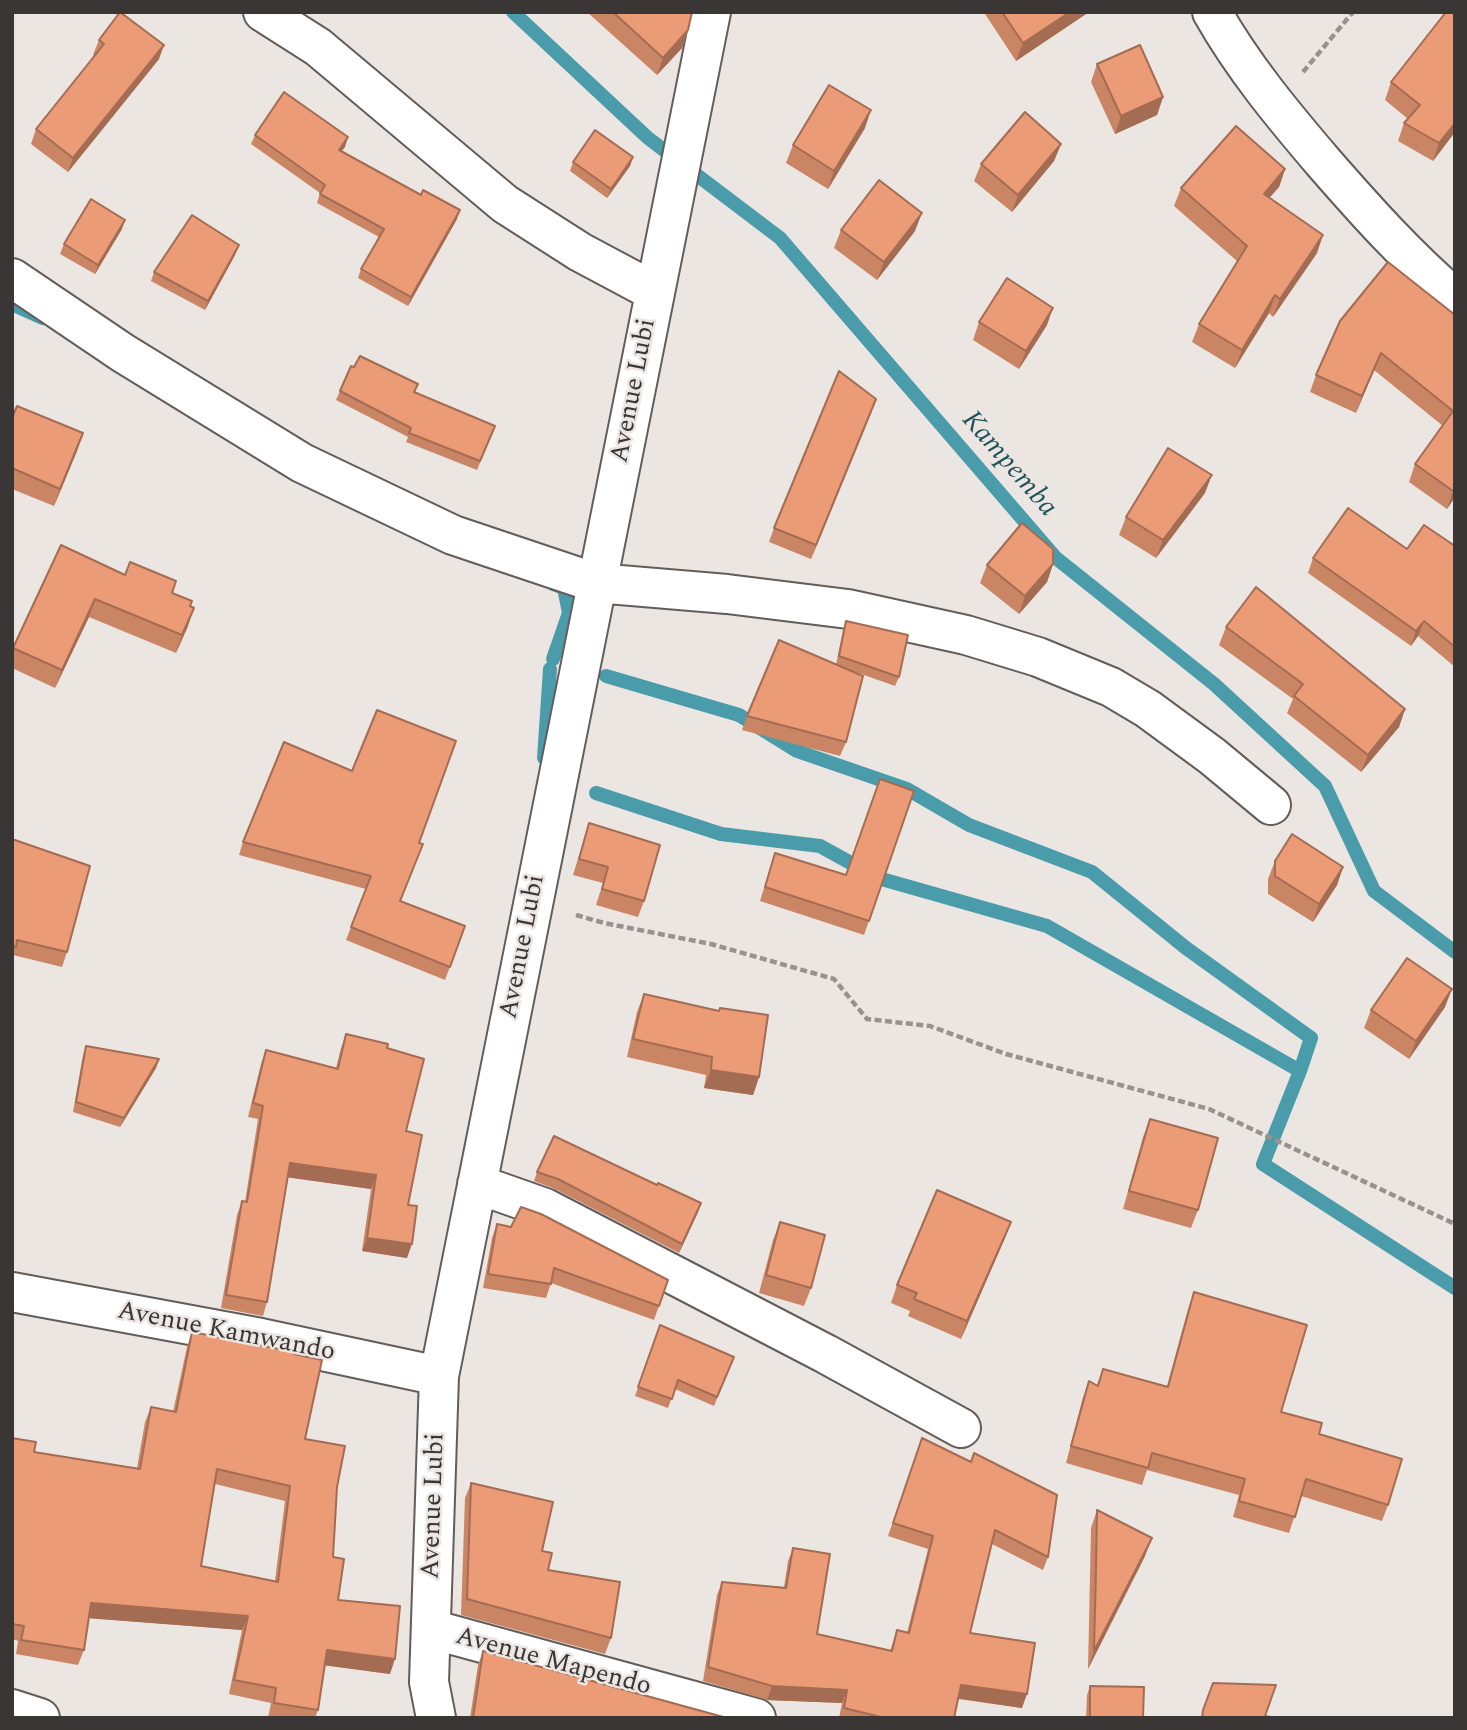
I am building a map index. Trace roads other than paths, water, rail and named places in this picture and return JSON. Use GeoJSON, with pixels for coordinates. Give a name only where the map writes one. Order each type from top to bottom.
{"type":"FeatureCollection","features":[{"type":"Feature","properties":{"kind":"street"},"geometry":{"type":"LineString","coordinates":[[263,12],[328,55],[505,204],[580,252],[655,292]]}},
{"type":"Feature","properties":{"kind":"street","name":"Avenue Lubi"},"geometry":{"type":"LineString","coordinates":[[436,1718],[429,1682],[439,1376],[711,12]]}},
{"type":"Feature","properties":{"kind":"street"},"geometry":{"type":"LineString","coordinates":[[1212,12],[1228,40],[1275,105],[1344,186],[1420,268],[1455,298]]}},
{"type":"Feature","properties":{"kind":"street"},"geometry":{"type":"LineString","coordinates":[[12,278],[123,353],[302,463],[453,535],[596,583],[727,594],[848,609],[966,635],[1038,657],[1111,687],[1148,709],[1212,756],[1271,805]]}},
{"type":"Feature","properties":{"kind":"street"},"geometry":{"type":"LineString","coordinates":[[477,1184],[545,1208],[814,1347],[961,1428]]}},
{"type":"Feature","properties":{"kind":"street","name":"Avenue Kamwando"},"geometry":{"type":"LineString","coordinates":[[12,1293],[261,1338],[439,1376]]}},
{"type":"Feature","properties":{"kind":"street","name":"Avenue Mapendo"},"geometry":{"type":"LineString","coordinates":[[431,1629],[756,1718]]}},
{"type":"Feature","properties":{"kind":"street"},"geometry":{"type":"LineString","coordinates":[[12,1709],[40,1718]]}},
{"type":"Feature","properties":{"kind":"waterway","name":"Kampemba"},"geometry":{"type":"LineString","coordinates":[[513,12],[648,138],[780,238],[1056,558],[1214,684],[1325,786],[1374,891],[1455,952]]}},
{"type":"Feature","properties":{"kind":"waterway"},"geometry":{"type":"LineString","coordinates":[[12,304],[43,318]]}},
{"type":"Feature","properties":{"kind":"waterway"},"geometry":{"type":"LineString","coordinates":[[553,584],[564,588],[569,613],[553,659]]}},
{"type":"Feature","properties":{"kind":"waterway"},"geometry":{"type":"LineString","coordinates":[[544,758],[550,669]]}},
{"type":"Feature","properties":{"kind":"waterway"},"geometry":{"type":"LineString","coordinates":[[606,676],[739,715],[797,751],[907,789],[969,825],[1092,872],[1186,948],[1311,1038],[1300,1071]]}},
{"type":"Feature","properties":{"kind":"waterway"},"geometry":{"type":"LineString","coordinates":[[596,793],[721,834],[820,846],[878,878],[1047,926],[1300,1071],[1263,1164],[1455,1288]]}}]}
